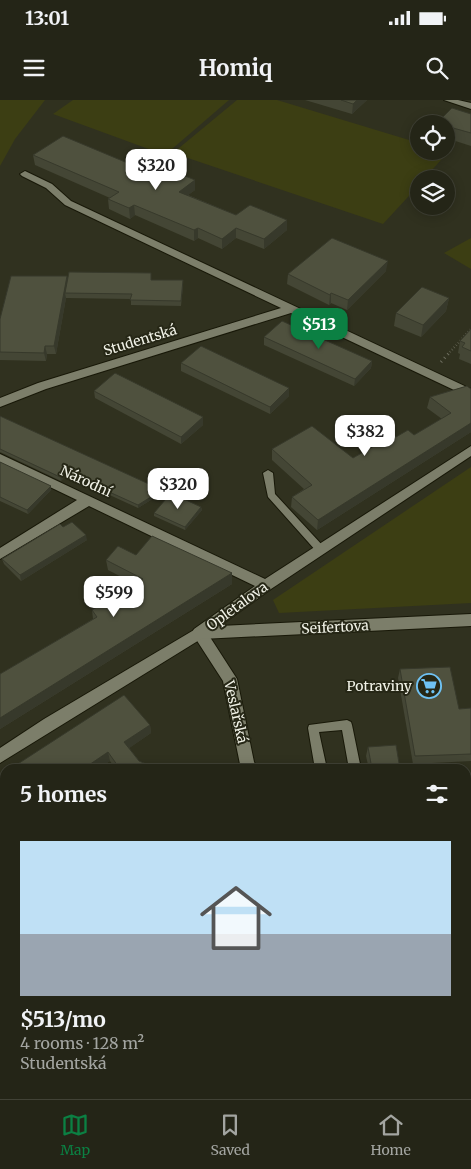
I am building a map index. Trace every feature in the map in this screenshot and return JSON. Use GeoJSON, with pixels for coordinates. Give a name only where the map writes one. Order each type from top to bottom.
{"type":"FeatureCollection","features":[{"type":"Feature","properties":{"kind":"street"},"geometry":{"type":"LineString","coordinates":[[448,100],[471,106]]}},
{"type":"Feature","properties":{"kind":"street"},"geometry":{"type":"LineString","coordinates":[[25,174],[49,186],[68,203],[471,394]]}},
{"type":"Feature","properties":{"kind":"street","name":"Studentská"},"geometry":{"type":"LineString","coordinates":[[0,403],[42,386],[291,309]]}},
{"type":"Feature","properties":{"kind":"street","name":"Opletalova"},"geometry":{"type":"LineString","coordinates":[[0,756],[199,633],[266,585],[471,450]]}},
{"type":"Feature","properties":{"kind":"street","name":"Národní"},"geometry":{"type":"LineString","coordinates":[[0,458],[266,585]]}},
{"type":"Feature","properties":{"kind":"street"},"geometry":{"type":"LineString","coordinates":[[0,554],[88,500]]}},
{"type":"Feature","properties":{"kind":"street","name":"Seifertova"},"geometry":{"type":"LineString","coordinates":[[199,633],[471,620]]}},
{"type":"Feature","properties":{"kind":"street","name":"Veslařská"},"geometry":{"type":"LineString","coordinates":[[199,633],[230,679],[247,764]]}},
{"type":"Feature","properties":{"kind":"lane"},"geometry":{"type":"LineString","coordinates":[[268,473],[271,495],[320,549]]}},
{"type":"Feature","properties":{"kind":"lane"},"geometry":{"type":"LineString","coordinates":[[319,764],[313,728],[347,725],[354,764]]}},
{"type":"Feature","properties":{"kind":"path"},"geometry":{"type":"LineString","coordinates":[[430,374],[471,329]]}},
{"type":"Feature","properties":{"kind":"shaded area"},"geometry":{"type":"Polygon","coordinates":[[[0,100],[45,100],[15,139],[0,166],[0,100]]]}},
{"type":"Feature","properties":{"kind":"shaded area"},"geometry":{"type":"Polygon","coordinates":[[[73,100],[229,100],[165,155],[53,114],[73,100]]]}},
{"type":"Feature","properties":{"kind":"shaded area"},"geometry":{"type":"Polygon","coordinates":[[[237,100],[277,100],[410,140],[410,160],[441,160],[432,170],[410,170],[410,195],[383,224],[173,153],[237,100]]]}},
{"type":"Feature","properties":{"kind":"shaded area"},"geometry":{"type":"Polygon","coordinates":[[[471,238],[471,269],[444,253],[471,238]]]}},
{"type":"Feature","properties":{"kind":"shaded area"},"geometry":{"type":"Polygon","coordinates":[[[471,467],[471,603],[279,613],[273,600],[471,467]]]}},
{"type":"Feature","properties":{"kind":"building"},"geometry":{"type":"Polygon","coordinates":[[[341,100],[357,100],[353,104],[341,100]]]}},
{"type":"Feature","properties":{"kind":"building"},"geometry":{"type":"Polygon","coordinates":[[[452,108],[471,114],[471,133],[455,129],[455,115],[445,115],[452,108]]]}},
{"type":"Feature","properties":{"kind":"building"},"geometry":{"type":"Polygon","coordinates":[[[63,136],[130,164],[139,157],[195,180],[179,192],[236,215],[250,205],[287,220],[264,239],[236,228],[222,239],[198,228],[194,230],[134,205],[129,208],[108,199],[119,192],[33,155],[63,136]]]}},
{"type":"Feature","properties":{"kind":"building"},"geometry":{"type":"Polygon","coordinates":[[[332,238],[388,261],[348,300],[331,293],[330,295],[288,274],[332,238]]]}},
{"type":"Feature","properties":{"kind":"building"},"geometry":{"type":"Polygon","coordinates":[[[69,272],[151,273],[151,280],[183,280],[181,301],[130,300],[132,294],[65,293],[69,272]]]}},
{"type":"Feature","properties":{"kind":"building"},"geometry":{"type":"Polygon","coordinates":[[[11,276],[67,276],[54,346],[45,346],[44,353],[0,352],[0,319],[11,276]]]}},
{"type":"Feature","properties":{"kind":"building"},"geometry":{"type":"Polygon","coordinates":[[[422,287],[449,298],[423,325],[396,313],[422,287]]]}},
{"type":"Feature","properties":{"kind":"building"},"geometry":{"type":"Polygon","coordinates":[[[282,321],[372,361],[355,379],[264,337],[282,321]]]}},
{"type":"Feature","properties":{"kind":"building"},"geometry":{"type":"Polygon","coordinates":[[[471,329],[471,351],[462,347],[465,343],[460,341],[471,329]]]}},
{"type":"Feature","properties":{"kind":"building"},"geometry":{"type":"Polygon","coordinates":[[[201,346],[289,388],[270,407],[181,363],[201,346]]]}},
{"type":"Feature","properties":{"kind":"building"},"geometry":{"type":"Polygon","coordinates":[[[115,373],[203,417],[181,437],[94,391],[115,373]]]}},
{"type":"Feature","properties":{"kind":"building"},"geometry":{"type":"Polygon","coordinates":[[[467,386],[471,389],[471,423],[318,520],[292,497],[312,485],[272,449],[312,426],[353,458],[393,435],[396,437],[408,430],[414,435],[451,413],[430,397],[467,386]]]}},
{"type":"Feature","properties":{"kind":"building"},"geometry":{"type":"Polygon","coordinates":[[[0,416],[162,490],[138,505],[65,472],[60,477],[0,449],[0,416]]]}},
{"type":"Feature","properties":{"kind":"building"},"geometry":{"type":"Polygon","coordinates":[[[0,462],[51,486],[27,510],[0,497],[0,462]]]}},
{"type":"Feature","properties":{"kind":"building"},"geometry":{"type":"Polygon","coordinates":[[[171,493],[201,507],[185,527],[154,513],[171,493]]]}},
{"type":"Feature","properties":{"kind":"building"},"geometry":{"type":"Polygon","coordinates":[[[72,522],[86,535],[20,575],[2,559],[60,524],[63,527],[72,522]]]}},
{"type":"Feature","properties":{"kind":"building"},"geometry":{"type":"Polygon","coordinates":[[[152,536],[232,573],[0,718],[0,674],[97,617],[92,610],[143,579],[106,560],[118,546],[136,555],[152,536]]]}},
{"type":"Feature","properties":{"kind":"building"},"geometry":{"type":"Polygon","coordinates":[[[450,667],[459,709],[471,708],[471,754],[415,756],[400,669],[450,667]]]}},
{"type":"Feature","properties":{"kind":"building"},"geometry":{"type":"Polygon","coordinates":[[[124,695],[150,725],[124,742],[139,761],[146,764],[116,764],[108,752],[90,764],[18,764],[124,695]]]}},
{"type":"Feature","properties":{"kind":"building"},"geometry":{"type":"Polygon","coordinates":[[[396,745],[399,764],[371,764],[368,747],[396,745]]]}},
{"type":"Feature","properties":{"kind":"place","name":"Potraviny"},"geometry":{"type":"Point","coordinates":[429,686]}}]}
